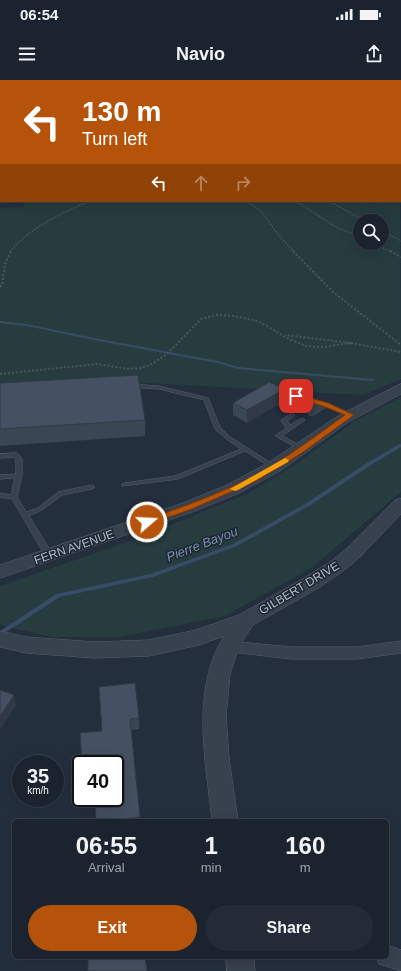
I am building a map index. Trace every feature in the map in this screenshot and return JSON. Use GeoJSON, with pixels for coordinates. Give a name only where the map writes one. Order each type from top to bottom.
{"type":"FeatureCollection","features":[{"type":"Feature","properties":{"kind":"street","name":"FERN AVENUE"},"geometry":{"type":"LineString","coordinates":[[0,572],[189,507],[233,489],[274,467],[303,449],[350,415],[401,388]]}},
{"type":"Feature","properties":{"kind":"street","name":"GILBERT DRIVE"},"geometry":{"type":"LineString","coordinates":[[2,639],[26,644],[95,650],[149,648],[199,637],[246,620],[313,582],[340,564],[401,504]]}},
{"type":"Feature","properties":{"kind":"street"},"geometry":{"type":"LineString","coordinates":[[225,819],[214,714],[216,684],[225,653],[246,620]]}},
{"type":"Feature","properties":{"kind":"street"},"geometry":{"type":"LineString","coordinates":[[229,647],[291,653],[357,653],[401,647]]}},
{"type":"Feature","properties":{"kind":"street"},"geometry":{"type":"LineString","coordinates":[[389,957],[401,961]]}},
{"type":"Feature","properties":{"kind":"street"},"geometry":{"type":"LineString","coordinates":[[240,959],[241,971]]}},
{"type":"Feature","properties":{"kind":"lane"},"geometry":{"type":"LineString","coordinates":[[122,386],[142,385],[206,399],[217,428],[227,437],[274,467]]}},
{"type":"Feature","properties":{"kind":"lane"},"geometry":{"type":"LineString","coordinates":[[266,392],[281,392],[350,415]]}},
{"type":"Feature","properties":{"kind":"lane"},"geometry":{"type":"LineString","coordinates":[[301,410],[306,406],[323,406]]}},
{"type":"Feature","properties":{"kind":"lane"},"geometry":{"type":"LineString","coordinates":[[311,414],[323,406]]}},
{"type":"Feature","properties":{"kind":"lane"},"geometry":{"type":"LineString","coordinates":[[290,428],[284,421],[292,415]]}},
{"type":"Feature","properties":{"kind":"lane"},"geometry":{"type":"LineString","coordinates":[[302,420],[278,436],[303,449]]}},
{"type":"Feature","properties":{"kind":"lane"},"geometry":{"type":"LineString","coordinates":[[124,484],[176,478],[246,449]]}},
{"type":"Feature","properties":{"kind":"lane"},"geometry":{"type":"LineString","coordinates":[[0,456],[16,455],[19,458],[19,476],[14,497],[49,555]]}},
{"type":"Feature","properties":{"kind":"lane"},"geometry":{"type":"LineString","coordinates":[[0,477],[19,476]]}},
{"type":"Feature","properties":{"kind":"lane"},"geometry":{"type":"LineString","coordinates":[[25,515],[40,509],[60,493],[92,487]]}},
{"type":"Feature","properties":{"kind":"lane"},"geometry":{"type":"LineString","coordinates":[[0,495],[14,497]]}},
{"type":"Feature","properties":{"kind":"path"},"geometry":{"type":"LineString","coordinates":[[0,286],[2,285],[4,265],[8,256],[18,244],[41,227],[88,202]]}},
{"type":"Feature","properties":{"kind":"path"},"geometry":{"type":"LineString","coordinates":[[248,202],[262,212],[304,264],[333,292],[401,345]]}},
{"type":"Feature","properties":{"kind":"path"},"geometry":{"type":"LineString","coordinates":[[298,202],[336,227],[353,234]]}},
{"type":"Feature","properties":{"kind":"path"},"geometry":{"type":"LineString","coordinates":[[331,202],[353,214]]}},
{"type":"Feature","properties":{"kind":"path"},"geometry":{"type":"LineString","coordinates":[[389,235],[401,241]]}},
{"type":"Feature","properties":{"kind":"path"},"geometry":{"type":"LineString","coordinates":[[386,250],[401,257]]}},
{"type":"Feature","properties":{"kind":"path"},"geometry":{"type":"LineString","coordinates":[[0,374],[98,364],[112,364],[132,369],[142,368],[157,362],[193,329],[202,318],[211,316],[224,315],[248,318],[263,322],[276,332],[285,335],[307,347],[320,348],[351,343]]}},
{"type":"Feature","properties":{"kind":"path"},"geometry":{"type":"LineString","coordinates":[[285,335],[351,343],[401,352]]}},
{"type":"Feature","properties":{"kind":"green space"},"geometry":{"type":"Polygon","coordinates":[[[24,202],[400,202],[401,379],[362,395],[146,383],[0,394],[0,208],[24,206],[24,202]]]}},
{"type":"Feature","properties":{"kind":"green space"},"geometry":{"type":"Polygon","coordinates":[[[401,397],[401,492],[310,569],[225,616],[120,637],[52,637],[0,625],[0,586],[130,541],[247,494],[293,466],[355,421],[401,397]]]}},
{"type":"Feature","properties":{"kind":"building"},"geometry":{"type":"Polygon","coordinates":[[[138,375],[145,420],[0,429],[0,383],[138,375]]]}},
{"type":"Feature","properties":{"kind":"building"},"geometry":{"type":"Polygon","coordinates":[[[269,382],[285,389],[247,410],[233,403],[269,382]]]}},
{"type":"Feature","properties":{"kind":"building"},"geometry":{"type":"Polygon","coordinates":[[[135,683],[139,718],[130,719],[140,817],[124,819],[96,819],[95,807],[124,807],[124,755],[81,755],[80,733],[102,731],[99,687],[135,683]]]}},
{"type":"Feature","properties":{"kind":"building"},"geometry":{"type":"Polygon","coordinates":[[[0,690],[14,695],[0,716],[0,690]]]}},
{"type":"Feature","properties":{"kind":"building"},"geometry":{"type":"Polygon","coordinates":[[[88,959],[145,959],[147,971],[88,971],[88,959]]]}},
{"type":"Feature","properties":{"kind":"waterway"},"geometry":{"type":"LineString","coordinates":[[0,322],[27,325],[218,362],[238,368],[373,380]]}},
{"type":"Feature","properties":{"kind":"waterway","name":"Pierre Bayou"},"geometry":{"type":"LineString","coordinates":[[0,634],[58,595],[151,576],[235,545],[307,505],[369,464],[401,445]]}},
{"type":"Feature","properties":{"kind":"slow traffic"},"geometry":{"type":"LineString","coordinates":[[235,489],[285,460]]}},
{"type":"Feature","properties":{"kind":"route"},"geometry":{"type":"LineString","coordinates":[[147,522],[189,507],[253,479],[299,451],[350,415],[326,405],[296,396]]}}]}
